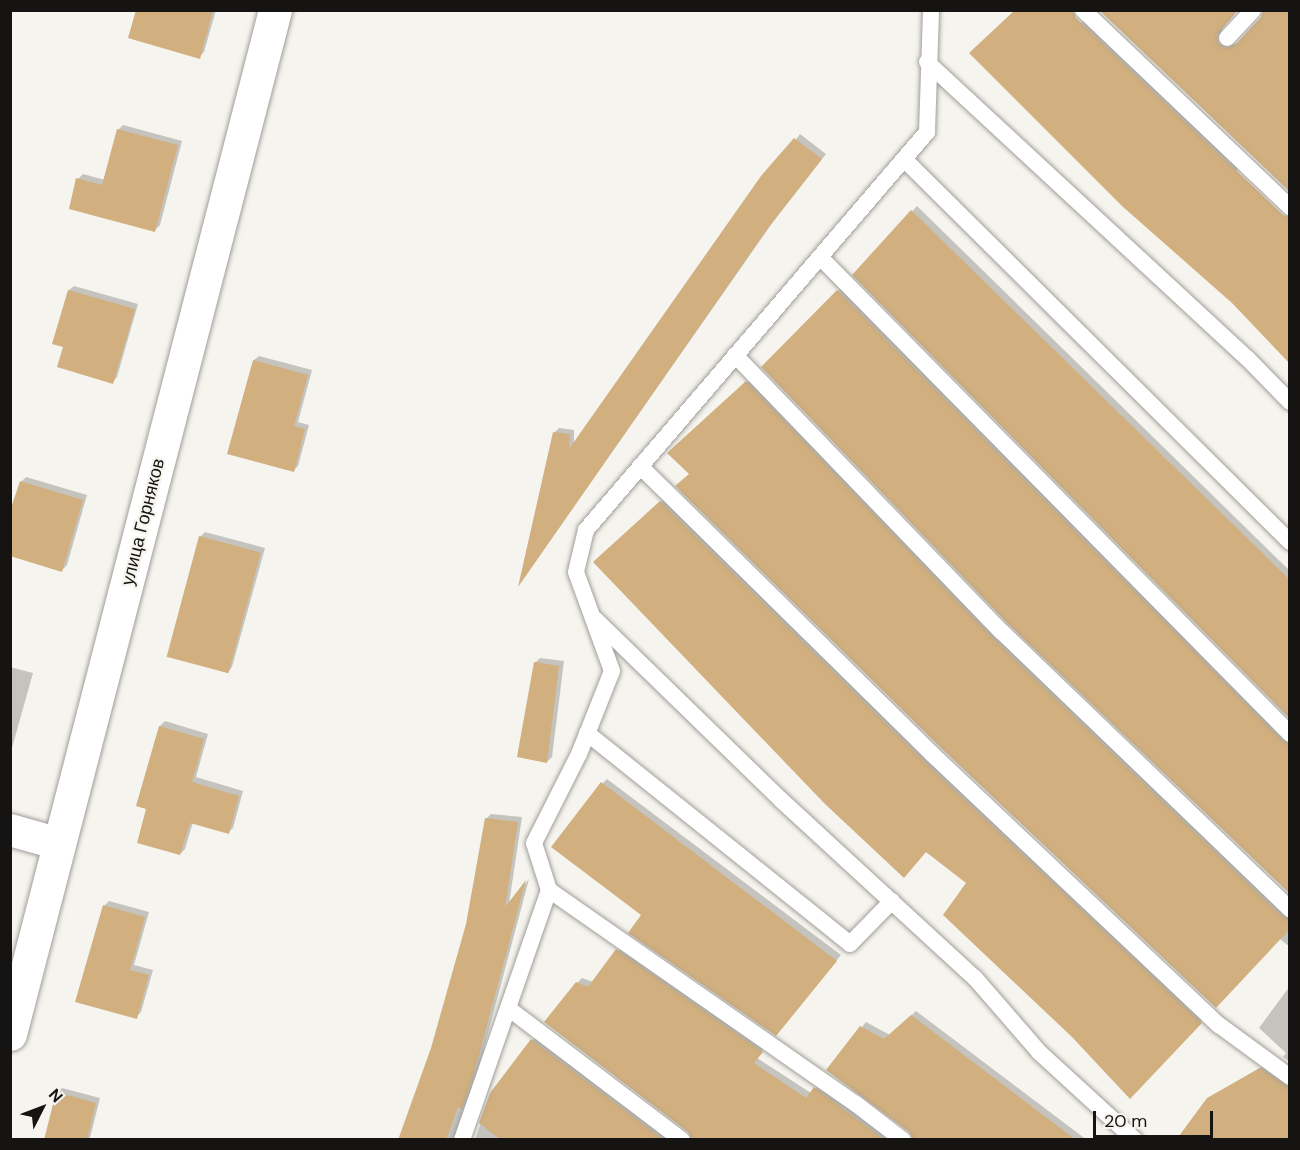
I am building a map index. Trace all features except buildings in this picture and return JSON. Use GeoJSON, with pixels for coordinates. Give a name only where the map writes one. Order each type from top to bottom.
{"type":"FeatureCollection","features":[{"type":"Feature","properties":{"kind":"street","name":"улица Горняков"},"geometry":{"type":"LineString","coordinates":[[10,1034],[275,10]]}},
{"type":"Feature","properties":{"kind":"street"},"geometry":{"type":"LineString","coordinates":[[10,830],[59,844]]}},
{"type":"Feature","properties":{"kind":"lane"},"geometry":{"type":"LineString","coordinates":[[462,1140],[549,890],[534,843],[587,733],[612,671],[576,572],[586,530],[927,132],[927,62],[931,10]]}},
{"type":"Feature","properties":{"kind":"lane"},"geometry":{"type":"LineString","coordinates":[[1083,10],[1290,207]]}},
{"type":"Feature","properties":{"kind":"lane"},"geometry":{"type":"LineString","coordinates":[[1227,38],[1253,10]]}},
{"type":"Feature","properties":{"kind":"lane"},"geometry":{"type":"LineString","coordinates":[[927,62],[1231,343],[1290,402]]}},
{"type":"Feature","properties":{"kind":"lane"},"geometry":{"type":"LineString","coordinates":[[904,159],[1290,542]]}},
{"type":"Feature","properties":{"kind":"lane"},"geometry":{"type":"LineString","coordinates":[[820,257],[1290,734]]}},
{"type":"Feature","properties":{"kind":"lane"},"geometry":{"type":"LineString","coordinates":[[735,355],[1002,632],[1290,909]]}},
{"type":"Feature","properties":{"kind":"lane"},"geometry":{"type":"LineString","coordinates":[[640,466],[932,754],[1210,1016],[1290,1077]]}},
{"type":"Feature","properties":{"kind":"lane"},"geometry":{"type":"LineString","coordinates":[[592,616],[780,799],[975,978],[1039,1052],[1135,1140]]}},
{"type":"Feature","properties":{"kind":"lane"},"geometry":{"type":"LineString","coordinates":[[587,733],[850,944],[892,901]]}},
{"type":"Feature","properties":{"kind":"lane"},"geometry":{"type":"LineString","coordinates":[[549,890],[856,1104],[903,1140]]}},
{"type":"Feature","properties":{"kind":"lane"},"geometry":{"type":"LineString","coordinates":[[508,1008],[682,1140]]}}]}
